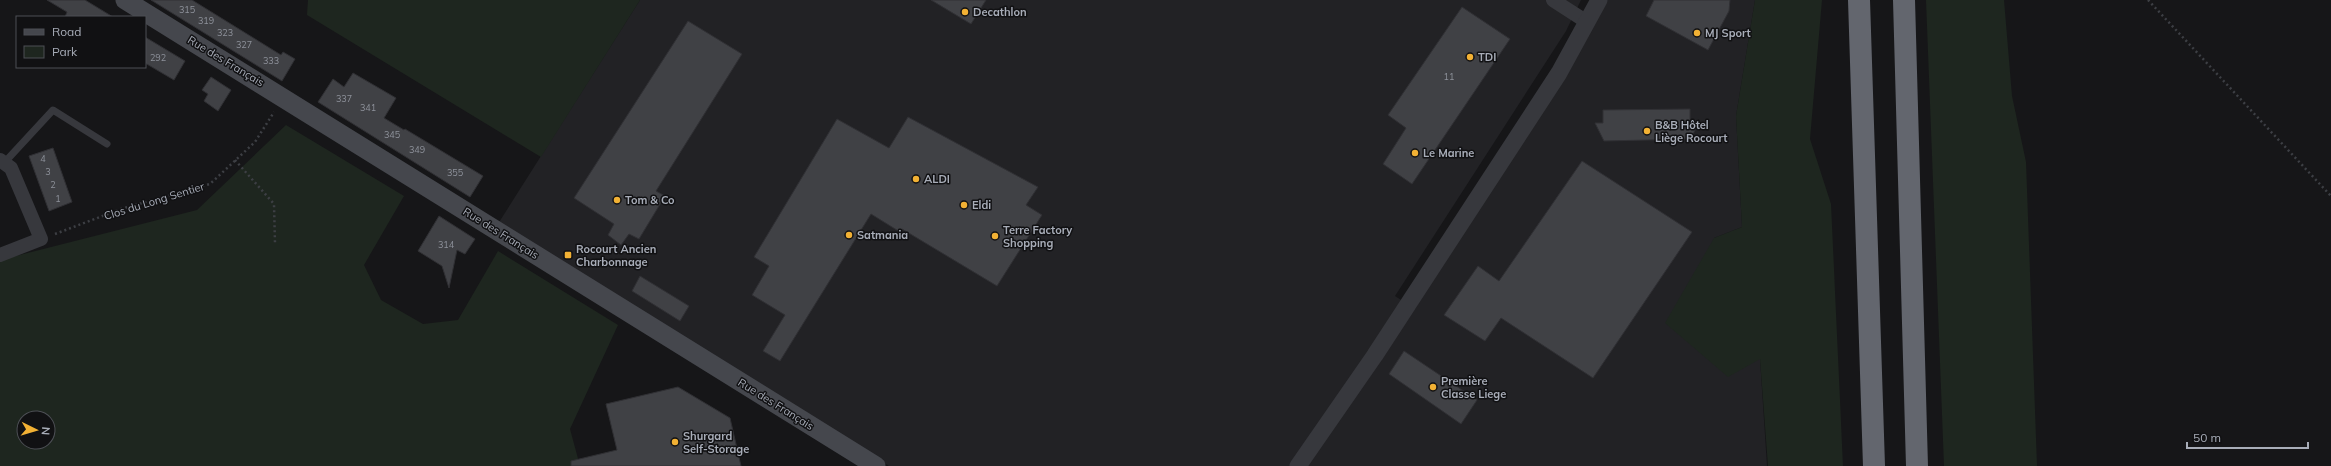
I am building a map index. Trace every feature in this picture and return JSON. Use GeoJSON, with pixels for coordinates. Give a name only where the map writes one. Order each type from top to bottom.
{"type":"FeatureCollection","features":[{"type":"Feature","properties":{"kind":"highway"},"geometry":{"type":"LineString","coordinates":[[1860,0],[1874,466]]}},
{"type":"Feature","properties":{"kind":"highway"},"geometry":{"type":"LineString","coordinates":[[1904,0],[1917,466]]}},
{"type":"Feature","properties":{"kind":"main road","name":"Rue des Français"},"geometry":{"type":"LineString","coordinates":[[125,0],[876,466]]}},
{"type":"Feature","properties":{"kind":"street"},"geometry":{"type":"LineString","coordinates":[[1553,0],[1587,22]]}},
{"type":"Feature","properties":{"kind":"street"},"geometry":{"type":"LineString","coordinates":[[1298,466],[1375,355],[1559,73],[1599,0]]}},
{"type":"Feature","properties":{"kind":"street"},"geometry":{"type":"LineString","coordinates":[[0,255],[41,239],[11,168],[2,162]]}},
{"type":"Feature","properties":{"kind":"lane"},"geometry":{"type":"LineString","coordinates":[[2,162],[53,110],[108,144]]}},
{"type":"Feature","properties":{"kind":"path"},"geometry":{"type":"LineString","coordinates":[[2148,0],[2331,196]]}},
{"type":"Feature","properties":{"kind":"path","name":"Clos du Long Sentier"},"geometry":{"type":"LineString","coordinates":[[41,239],[121,209],[210,184],[255,142],[268,122]]}},
{"type":"Feature","properties":{"kind":"path"},"geometry":{"type":"LineString","coordinates":[[235,160],[274,204],[275,244]]}},
{"type":"Feature","properties":{"kind":"shaded area"},"geometry":{"type":"Polygon","coordinates":[[[640,0],[1581,0],[1566,31],[1395,296],[1415,309],[1597,0],[1755,0],[1736,116],[1742,227],[1714,238],[1760,359],[1767,466],[889,466],[496,227],[640,0]]]}},
{"type":"Feature","properties":{"kind":"green space"},"geometry":{"type":"Polygon","coordinates":[[[308,0],[640,0],[541,157],[307,15],[308,0]]]}},
{"type":"Feature","properties":{"kind":"green space"},"geometry":{"type":"Polygon","coordinates":[[[1755,0],[1822,0],[1810,139],[1831,204],[1843,466],[1768,466],[1760,359],[1728,377],[1665,323],[1714,238],[1742,227],[1736,116],[1755,0]]]}},
{"type":"Feature","properties":{"kind":"green space"},"geometry":{"type":"Polygon","coordinates":[[[1926,0],[2004,0],[2012,96],[2026,162],[2037,466],[1944,466],[1926,0]]]}},
{"type":"Feature","properties":{"kind":"green space"},"geometry":{"type":"Polygon","coordinates":[[[286,125],[404,196],[364,265],[381,300],[423,324],[458,320],[498,251],[618,325],[570,429],[580,466],[0,466],[0,260],[197,210],[286,125]]]}},
{"type":"Feature","properties":{"kind":"building"},"geometry":{"type":"Polygon","coordinates":[[[47,0],[85,0],[111,16],[65,16],[67,12],[47,0]]]}},
{"type":"Feature","properties":{"kind":"building"},"geometry":{"type":"Polygon","coordinates":[[[151,0],[192,0],[281,55],[283,52],[295,59],[282,81],[151,0]]]}},
{"type":"Feature","properties":{"kind":"building","name":"Decathlon"},"geometry":{"type":"Polygon","coordinates":[[[931,0],[986,0],[971,24],[931,0]]]}},
{"type":"Feature","properties":{"kind":"building","name":"MJ Sport"},"geometry":{"type":"Polygon","coordinates":[[[1654,0],[1730,0],[1729,11],[1708,50],[1646,16],[1654,0]]]}},
{"type":"Feature","properties":{"kind":"building"},"geometry":{"type":"Polygon","coordinates":[[[1462,7],[1510,39],[1412,184],[1383,164],[1406,128],[1388,115],[1462,7]]]}},
{"type":"Feature","properties":{"kind":"building"},"geometry":{"type":"Polygon","coordinates":[[[688,21],[742,54],[656,191],[665,196],[639,239],[629,234],[621,245],[608,235],[614,224],[574,198],[688,21]]]}},
{"type":"Feature","properties":{"kind":"building"},"geometry":{"type":"Polygon","coordinates":[[[146,38],[185,61],[174,80],[146,64],[146,38]]]}},
{"type":"Feature","properties":{"kind":"building"},"geometry":{"type":"Polygon","coordinates":[[[353,73],[396,98],[384,118],[483,176],[470,197],[318,102],[333,79],[344,87],[353,73]]]}},
{"type":"Feature","properties":{"kind":"building"},"geometry":{"type":"Polygon","coordinates":[[[211,77],[231,90],[218,111],[204,101],[208,94],[202,90],[211,77]]]}},
{"type":"Feature","properties":{"kind":"building","name":"B&B Hôtel Liège Rocourt"},"geometry":{"type":"Polygon","coordinates":[[[1690,109],[1690,121],[1699,121],[1691,139],[1604,141],[1595,123],[1603,123],[1603,110],[1690,109]]]}},
{"type":"Feature","properties":{"kind":"building"},"geometry":{"type":"Polygon","coordinates":[[[908,117],[1038,187],[1026,205],[1042,215],[997,286],[902,229],[900,232],[871,214],[780,361],[763,351],[785,315],[752,295],[769,266],[754,257],[837,119],[889,148],[908,117]]]}},
{"type":"Feature","properties":{"kind":"building"},"geometry":{"type":"Polygon","coordinates":[[[53,148],[72,202],[49,211],[29,156],[53,148]]]}},
{"type":"Feature","properties":{"kind":"building"},"geometry":{"type":"Polygon","coordinates":[[[1582,161],[1692,232],[1593,378],[1501,318],[1485,341],[1444,315],[1478,266],[1499,281],[1582,161]]]}},
{"type":"Feature","properties":{"kind":"building"},"geometry":{"type":"Polygon","coordinates":[[[439,216],[475,239],[465,254],[457,250],[449,288],[442,266],[418,251],[439,216]]]}},
{"type":"Feature","properties":{"kind":"building"},"geometry":{"type":"Polygon","coordinates":[[[640,276],[689,306],[680,321],[632,291],[640,276]]]}},
{"type":"Feature","properties":{"kind":"building","name":"Première Classe Liege"},"geometry":{"type":"Polygon","coordinates":[[[1404,351],[1477,400],[1461,424],[1389,374],[1404,351]]]}},
{"type":"Feature","properties":{"kind":"building","name":"Shurgard Self-Storage"},"geometry":{"type":"Polygon","coordinates":[[[678,387],[730,418],[741,466],[571,466],[571,461],[617,450],[606,404],[678,387]]]}},
{"type":"Feature","properties":{"kind":"place","name":"Decathlon"},"geometry":{"type":"Point","coordinates":[965,12]}},
{"type":"Feature","properties":{"kind":"place","name":"MJ Sport"},"geometry":{"type":"Point","coordinates":[1697,33]}},
{"type":"Feature","properties":{"kind":"place","name":"TDI"},"geometry":{"type":"Point","coordinates":[1470,57]}},
{"type":"Feature","properties":{"kind":"place","name":"B&B Hôtel Liège Rocourt"},"geometry":{"type":"Point","coordinates":[1647,131]}},
{"type":"Feature","properties":{"kind":"place","name":"Le Marine"},"geometry":{"type":"Point","coordinates":[1415,153]}},
{"type":"Feature","properties":{"kind":"place","name":"ALDI"},"geometry":{"type":"Point","coordinates":[916,179]}},
{"type":"Feature","properties":{"kind":"place","name":"Tom & Co"},"geometry":{"type":"Point","coordinates":[617,200]}},
{"type":"Feature","properties":{"kind":"place","name":"Eldi"},"geometry":{"type":"Point","coordinates":[964,205]}},
{"type":"Feature","properties":{"kind":"place","name":"Satmania"},"geometry":{"type":"Point","coordinates":[849,235]}},
{"type":"Feature","properties":{"kind":"place","name":"Terre Factory Shopping"},"geometry":{"type":"Point","coordinates":[995,236]}},
{"type":"Feature","properties":{"kind":"place","name":"Rocourt Ancien Charbonnage"},"geometry":{"type":"Point","coordinates":[568,255]}},
{"type":"Feature","properties":{"kind":"place","name":"Première Classe Liege"},"geometry":{"type":"Point","coordinates":[1433,387]}},
{"type":"Feature","properties":{"kind":"place","name":"Shurgard Self-Storage"},"geometry":{"type":"Point","coordinates":[675,442]}}]}
